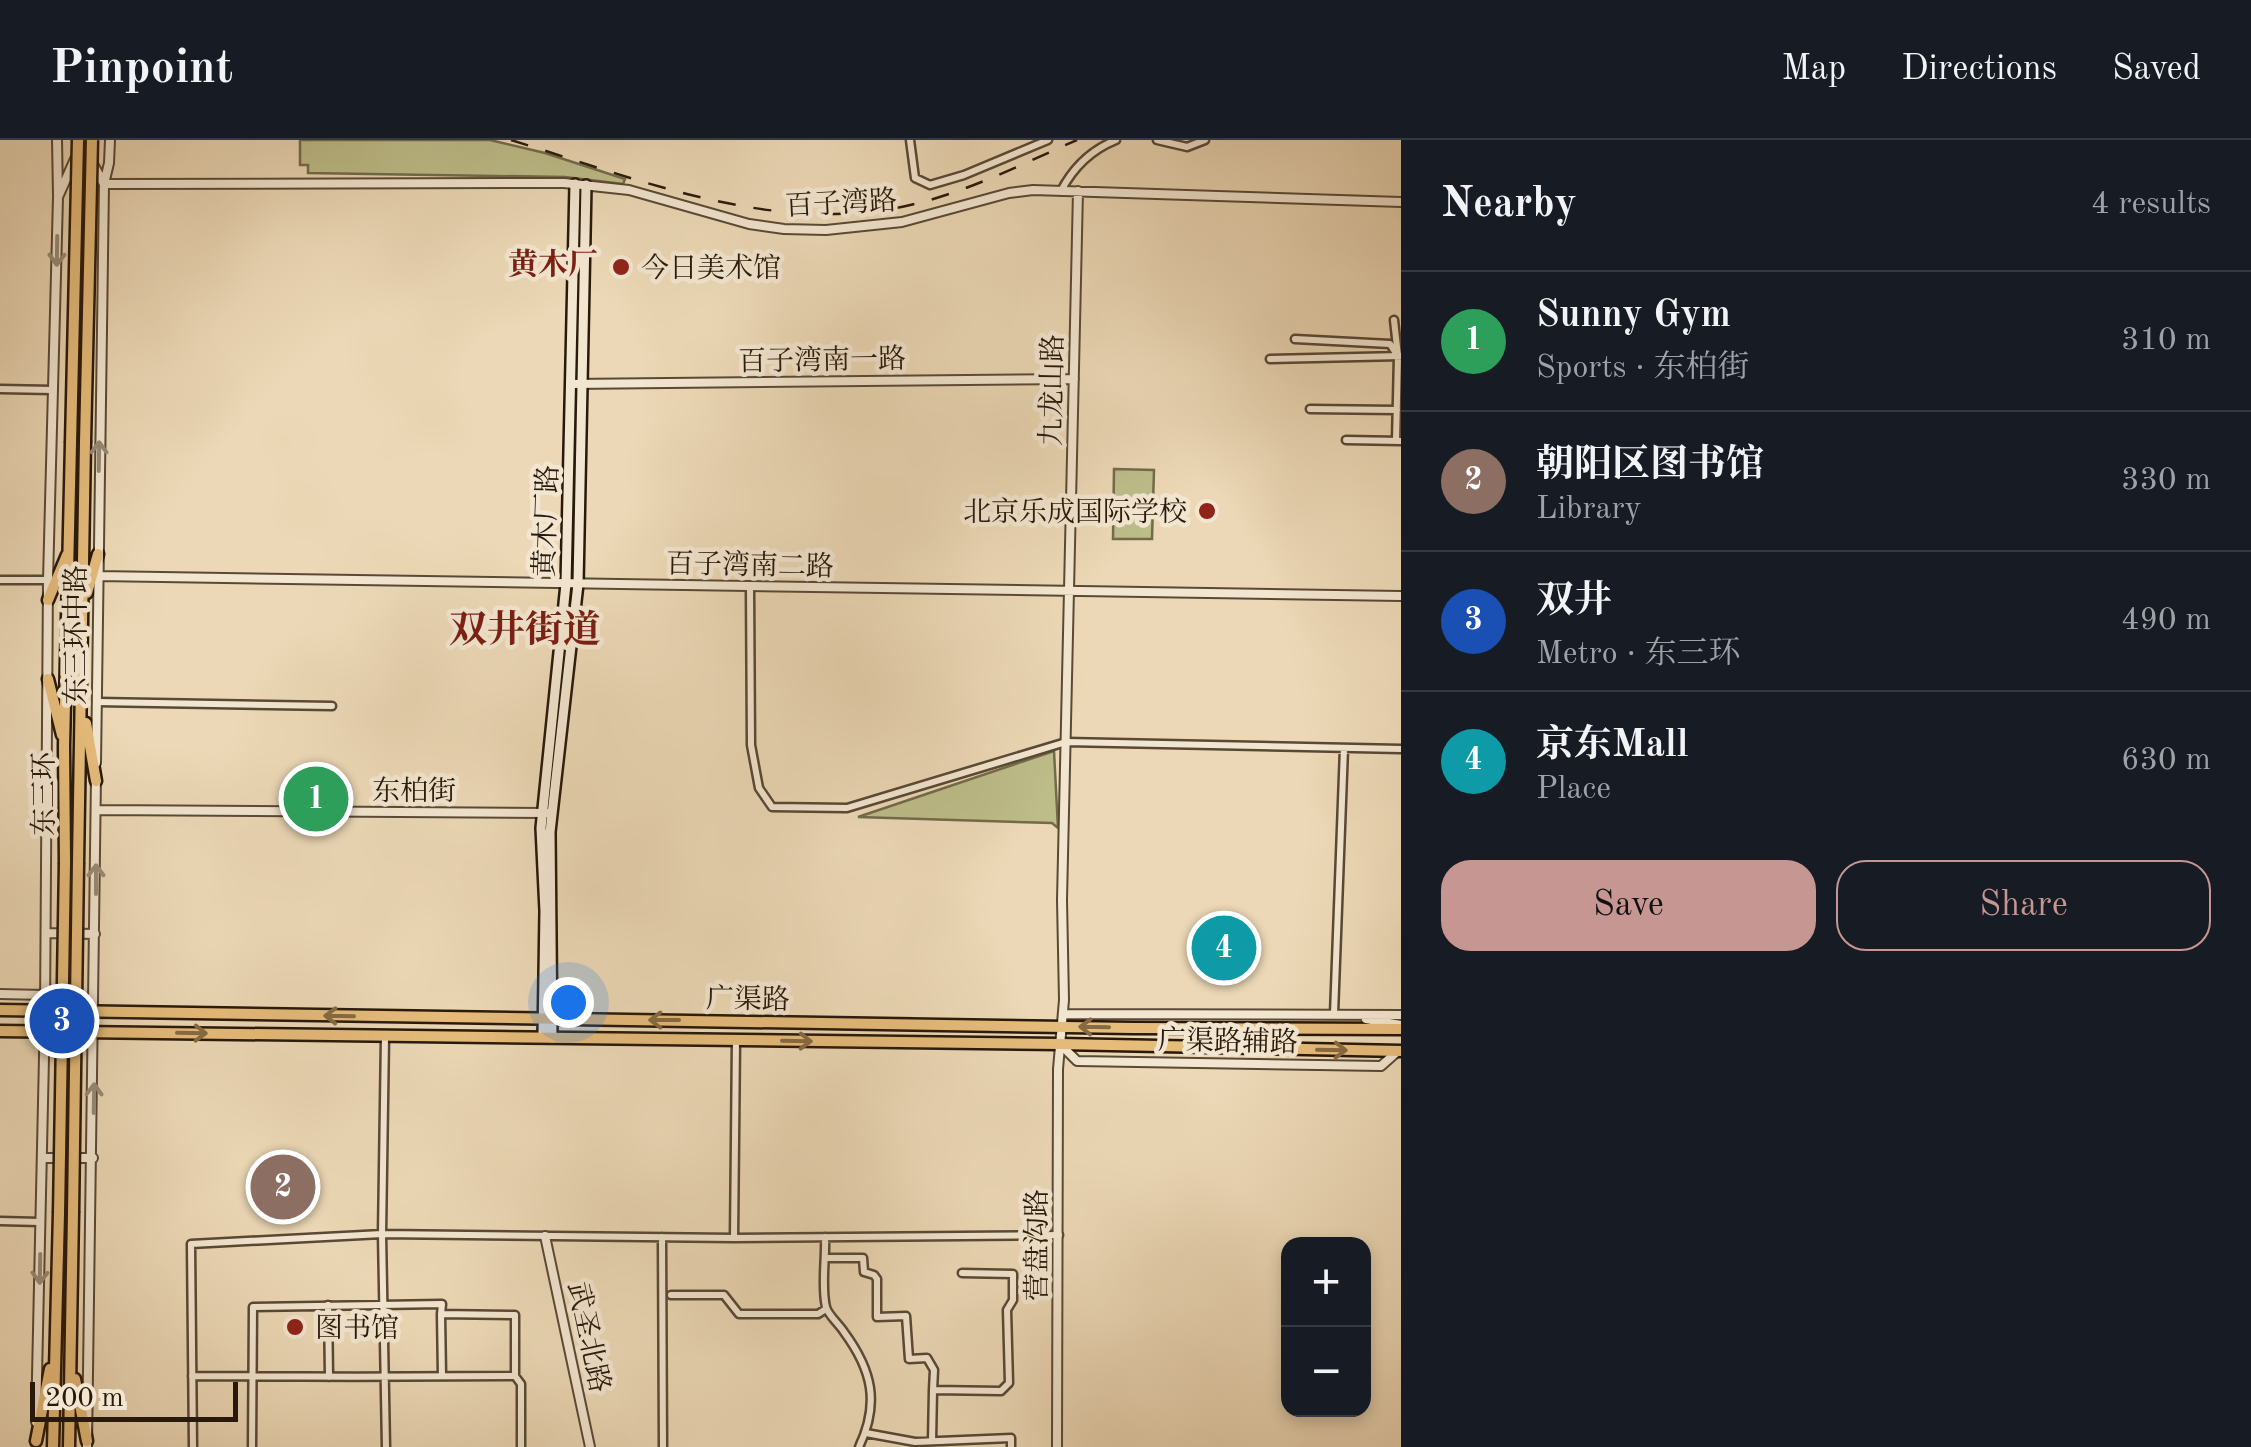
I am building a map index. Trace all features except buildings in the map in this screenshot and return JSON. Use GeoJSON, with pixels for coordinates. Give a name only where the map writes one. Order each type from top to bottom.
{"type":"FeatureCollection","features":[{"type":"Feature","properties":{"kind":"main road","name":"东三环"},"geometry":{"type":"LineString","coordinates":[[54,1447],[77,140]]}},
{"type":"Feature","properties":{"kind":"main road","name":"东三环"},"geometry":{"type":"LineString","coordinates":[[69,1447],[91,140]]}},
{"type":"Feature","properties":{"kind":"main road","name":"黄木厂路"},"geometry":{"type":"LineString","coordinates":[[548,1038],[546,813],[566,584],[581,184]]}},
{"type":"Feature","properties":{"kind":"main road","name":"黄木厂路"},"geometry":{"type":"LineString","coordinates":[[546,813],[578,584],[576,384]]}},
{"type":"Feature","properties":{"kind":"main road"},"geometry":{"type":"LineString","coordinates":[[48,600],[70,549]]}},
{"type":"Feature","properties":{"kind":"main road"},"geometry":{"type":"LineString","coordinates":[[82,608],[98,554]]}},
{"type":"Feature","properties":{"kind":"main road"},"geometry":{"type":"LineString","coordinates":[[48,679],[64,746]]}},
{"type":"Feature","properties":{"kind":"main road"},"geometry":{"type":"LineString","coordinates":[[81,698],[96,781]]}},
{"type":"Feature","properties":{"kind":"main road","name":"广渠路"},"geometry":{"type":"LineString","coordinates":[[0,1010],[1401,1027]]}},
{"type":"Feature","properties":{"kind":"main road","name":"广渠路"},"geometry":{"type":"LineString","coordinates":[[0,1031],[1400,1051]]}},
{"type":"Feature","properties":{"kind":"main road"},"geometry":{"type":"LineString","coordinates":[[36,1444],[56,1338]]}},
{"type":"Feature","properties":{"kind":"main road"},"geometry":{"type":"LineString","coordinates":[[71,1359],[87,1444]]}},
{"type":"Feature","properties":{"kind":"street","name":"东三环中路"},"geometry":{"type":"LineString","coordinates":[[36,1444],[57,140]]}},
{"type":"Feature","properties":{"kind":"street","name":"东三环中路"},"geometry":{"type":"LineString","coordinates":[[58,197],[76,157],[77,140]]}},
{"type":"Feature","properties":{"kind":"street","name":"东三环中路"},"geometry":{"type":"LineString","coordinates":[[91,140],[90,158],[104,184]]}},
{"type":"Feature","properties":{"kind":"street","name":"东三环中路"},"geometry":{"type":"LineString","coordinates":[[87,1444],[104,184],[110,140]]}},
{"type":"Feature","properties":{"kind":"street"},"geometry":{"type":"LineString","coordinates":[[910,140],[915,178],[930,185],[1048,140]]}},
{"type":"Feature","properties":{"kind":"street"},"geometry":{"type":"LineString","coordinates":[[1061,191],[1088,154],[1116,140]]}},
{"type":"Feature","properties":{"kind":"street"},"geometry":{"type":"LineString","coordinates":[[1157,140],[1187,146],[1205,140]]}},
{"type":"Feature","properties":{"kind":"street"},"geometry":{"type":"LineString","coordinates":[[76,157],[90,158]]}},
{"type":"Feature","properties":{"kind":"street","name":"百子湾路"},"geometry":{"type":"LineString","coordinates":[[104,184],[581,184],[629,190],[749,224],[826,230],[902,222],[1010,193],[1078,191],[1401,202]]}},
{"type":"Feature","properties":{"kind":"street","name":"九龙山路"},"geometry":{"type":"LineString","coordinates":[[1066,742],[1078,191]]}},
{"type":"Feature","properties":{"kind":"street"},"geometry":{"type":"LineString","coordinates":[[1346,440],[1398,441],[1399,356],[1394,320]]}},
{"type":"Feature","properties":{"kind":"street"},"geometry":{"type":"LineString","coordinates":[[1295,339],[1390,344],[1399,356]]}},
{"type":"Feature","properties":{"kind":"street"},"geometry":{"type":"LineString","coordinates":[[1270,358],[1399,356]]}},
{"type":"Feature","properties":{"kind":"street","name":"百子湾南一路"},"geometry":{"type":"LineString","coordinates":[[576,384],[1074,379]]}},
{"type":"Feature","properties":{"kind":"street"},"geometry":{"type":"LineString","coordinates":[[0,389],[54,390]]}},
{"type":"Feature","properties":{"kind":"street"},"geometry":{"type":"LineString","coordinates":[[1310,409],[1397,410]]}},
{"type":"Feature","properties":{"kind":"street","name":"百子湾南二路"},"geometry":{"type":"LineString","coordinates":[[98,576],[1401,596]]}},
{"type":"Feature","properties":{"kind":"street"},"geometry":{"type":"LineString","coordinates":[[0,580],[48,580]]}},
{"type":"Feature","properties":{"kind":"street"},"geometry":{"type":"LineString","coordinates":[[750,586],[752,745],[759,788],[772,807],[847,808],[1066,742],[1401,749]]}},
{"type":"Feature","properties":{"kind":"street"},"geometry":{"type":"LineString","coordinates":[[97,702],[332,706]]}},
{"type":"Feature","properties":{"kind":"street","name":"营盘沟路"},"geometry":{"type":"LineString","coordinates":[[1057,1447],[1066,742]]}},
{"type":"Feature","properties":{"kind":"street"},"geometry":{"type":"LineString","coordinates":[[1334,1014],[1344,748]]}},
{"type":"Feature","properties":{"kind":"street","name":"东柏街"},"geometry":{"type":"LineString","coordinates":[[96,810],[546,813]]}},
{"type":"Feature","properties":{"kind":"street"},"geometry":{"type":"LineString","coordinates":[[46,933],[95,934]]}},
{"type":"Feature","properties":{"kind":"street"},"geometry":{"type":"LineString","coordinates":[[0,994],[45,995],[95,1012]]}},
{"type":"Feature","properties":{"kind":"street"},"geometry":{"type":"LineString","coordinates":[[1356,1015],[1401,1027]]}},
{"type":"Feature","properties":{"kind":"street","name":"广渠路辅路"},"geometry":{"type":"LineString","coordinates":[[1062,1020],[1401,1016]]}},
{"type":"Feature","properties":{"kind":"street"},"geometry":{"type":"LineString","coordinates":[[385,1036],[382,1234],[386,1447]]}},
{"type":"Feature","properties":{"kind":"street"},"geometry":{"type":"LineString","coordinates":[[734,1238],[736,1040]]}},
{"type":"Feature","properties":{"kind":"street"},"geometry":{"type":"LineString","coordinates":[[42,1158],[92,1158]]}},
{"type":"Feature","properties":{"kind":"street"},"geometry":{"type":"LineString","coordinates":[[0,1221],[40,1222]]}},
{"type":"Feature","properties":{"kind":"street"},"geometry":{"type":"LineString","coordinates":[[193,1447],[192,1244],[382,1234],[734,1238],[1058,1235]]}},
{"type":"Feature","properties":{"kind":"street","name":"武圣北路"},"geometry":{"type":"LineString","coordinates":[[545,1236],[590,1447]]}},
{"type":"Feature","properties":{"kind":"street"},"geometry":{"type":"LineString","coordinates":[[662,1237],[663,1447]]}},
{"type":"Feature","properties":{"kind":"street"},"geometry":{"type":"LineString","coordinates":[[826,1237],[826,1309],[858,1353],[868,1378],[872,1404],[869,1434],[860,1447]]}},
{"type":"Feature","properties":{"kind":"street"},"geometry":{"type":"LineString","coordinates":[[826,1258],[863,1258],[864,1272],[874,1274],[878,1280],[878,1317],[906,1316],[909,1358],[927,1358],[934,1370],[932,1442]]}},
{"type":"Feature","properties":{"kind":"street"},"geometry":{"type":"LineString","coordinates":[[933,1390],[1001,1390],[1008,1382],[1006,1310],[1014,1300],[1012,1274],[962,1273]]}},
{"type":"Feature","properties":{"kind":"street"},"geometry":{"type":"LineString","coordinates":[[670,1295],[724,1295],[740,1314],[818,1314],[826,1309]]}},
{"type":"Feature","properties":{"kind":"street"},"geometry":{"type":"LineString","coordinates":[[252,1447],[253,1307],[442,1304],[442,1376]]}},
{"type":"Feature","properties":{"kind":"street"},"geometry":{"type":"LineString","coordinates":[[328,1305],[329,1376]]}},
{"type":"Feature","properties":{"kind":"street"},"geometry":{"type":"LineString","coordinates":[[442,1314],[514,1314],[515,1376],[521,1384],[521,1447]]}},
{"type":"Feature","properties":{"kind":"street"},"geometry":{"type":"LineString","coordinates":[[192,1376],[515,1376]]}},
{"type":"Feature","properties":{"kind":"street"},"geometry":{"type":"LineString","coordinates":[[869,1434],[899,1434]]}},
{"type":"Feature","properties":{"kind":"street"},"geometry":{"type":"LineString","coordinates":[[869,1434],[932,1442],[1011,1438],[1011,1447]]}},
{"type":"Feature","properties":{"kind":"green space"},"geometry":{"type":"Polygon","coordinates":[[[300,140],[490,140],[625,179],[623,184],[565,177],[308,173],[308,165],[300,165],[300,140]]]}},
{"type":"Feature","properties":{"kind":"green space"},"geometry":{"type":"Polygon","coordinates":[[[1114,469],[1154,470],[1152,539],[1113,539],[1114,469]]]}},
{"type":"Feature","properties":{"kind":"green space"},"geometry":{"type":"Polygon","coordinates":[[[1054,751],[1058,828],[1052,823],[858,817],[1054,751]]]}},
{"type":"Feature","properties":{"kind":"railway"},"geometry":{"type":"LineString","coordinates":[[511,140],[706,199],[805,213],[855,213],[906,206],[950,194],[1077,140]]}},
{"type":"Feature","properties":{"kind":"place","name":"今日美术馆"},"geometry":{"type":"Point","coordinates":[621,267]}},
{"type":"Feature","properties":{"kind":"place","name":"北京乐成国际学校"},"geometry":{"type":"Point","coordinates":[1207,511]}},
{"type":"Feature","properties":{"kind":"place","name":"Sunny Gym"},"geometry":{"type":"Point","coordinates":[316,799]}},
{"type":"Feature","properties":{"kind":"place","name":"京东Mall"},"geometry":{"type":"Point","coordinates":[1224,948]}},
{"type":"Feature","properties":{"kind":"place","name":"双井"},"geometry":{"type":"Point","coordinates":[62,1021]}},
{"type":"Feature","properties":{"kind":"place","name":"朝阳区图书馆"},"geometry":{"type":"Point","coordinates":[283,1187]}},
{"type":"Feature","properties":{"kind":"place","name":"图书馆"},"geometry":{"type":"Point","coordinates":[295,1327]}},
{"type":"Feature","properties":{"kind":"district","name":"黄木厂"},"geometry":{"type":"Point","coordinates":[553,264]}},
{"type":"Feature","properties":{"kind":"district","name":"双井街道"},"geometry":{"type":"Point","coordinates":[525,629]}}]}
